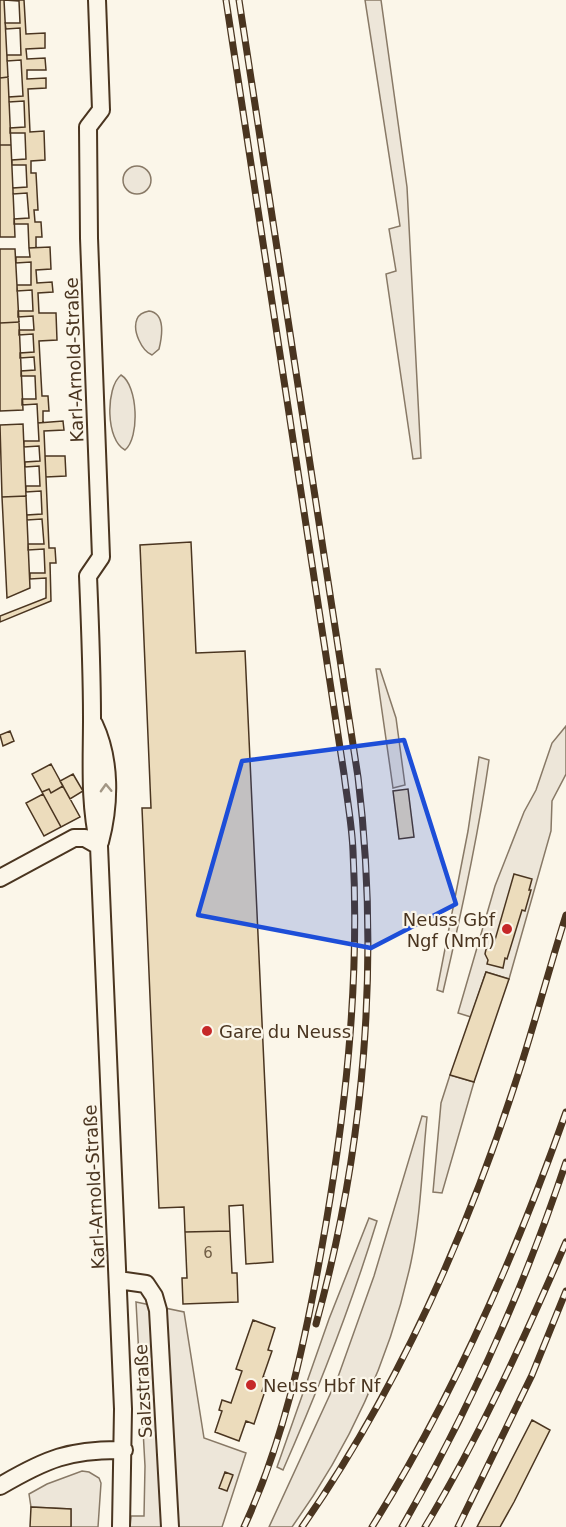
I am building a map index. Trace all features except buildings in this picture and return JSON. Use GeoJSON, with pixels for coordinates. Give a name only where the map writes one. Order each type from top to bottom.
{"type":"FeatureCollection","features":[{"type":"Feature","properties":{"kind":"street","name":"Karl-Arnold-Straße"},"geometry":{"type":"LineString","coordinates":[[97,0],[101,110],[88,127],[89,238],[101,557],[88,576],[92,718],[90,772],[92,816],[99,846],[118,1280],[124,1450],[121,1527]]}},
{"type":"Feature","properties":{"kind":"street"},"geometry":{"type":"LineString","coordinates":[[0,878],[74,838],[85,838],[99,846]]}},
{"type":"Feature","properties":{"kind":"street","name":"Salzstraße"},"geometry":{"type":"LineString","coordinates":[[118,1280],[146,1284],[154,1296],[158,1310],[170,1527]]}},
{"type":"Feature","properties":{"kind":"street"},"geometry":{"type":"LineString","coordinates":[[0,1486],[53,1458],[97,1449],[124,1450]]}},
{"type":"Feature","properties":{"kind":"highlighted area"},"geometry":{"type":"Polygon","coordinates":[[[404,740],[456,904],[371,948],[198,915],[242,761],[404,740]]]}},
{"type":"Feature","properties":{"kind":"shaded area"},"geometry":{"type":"Polygon","coordinates":[[[365,0],[381,0],[407,187],[421,458],[413,459],[386,274],[396,271],[389,229],[400,226],[365,0]]]}},
{"type":"Feature","properties":{"kind":"shaded area"},"geometry":{"type":"Polygon","coordinates":[[[137,166],[147,170],[151,180],[147,190],[137,194],[127,190],[123,180],[127,170],[137,166]]]}},
{"type":"Feature","properties":{"kind":"shaded area"},"geometry":{"type":"Polygon","coordinates":[[[149,311],[158,316],[162,326],[159,349],[152,355],[142,345],[136,329],[138,317],[149,311]]]}},
{"type":"Feature","properties":{"kind":"shaded area"},"geometry":{"type":"Polygon","coordinates":[[[121,375],[131,389],[135,412],[133,435],[125,450],[114,436],[110,414],[112,391],[121,375]]]}},
{"type":"Feature","properties":{"kind":"shaded area"},"geometry":{"type":"Polygon","coordinates":[[[376,669],[380,669],[396,718],[405,785],[393,788],[376,669]]]}},
{"type":"Feature","properties":{"kind":"shaded area"},"geometry":{"type":"Polygon","coordinates":[[[566,726],[566,774],[552,801],[551,831],[509,979],[486,972],[471,1017],[458,1013],[495,886],[524,812],[536,790],[552,743],[566,726]]]}},
{"type":"Feature","properties":{"kind":"shaded area"},"geometry":{"type":"Polygon","coordinates":[[[479,757],[489,760],[485,789],[469,876],[443,992],[437,990],[468,831],[479,757]]]}},
{"type":"Feature","properties":{"kind":"shaded area"},"geometry":{"type":"Polygon","coordinates":[[[450,1075],[474,1082],[442,1193],[433,1192],[441,1103],[450,1075]]]}},
{"type":"Feature","properties":{"kind":"shaded area"},"geometry":{"type":"Polygon","coordinates":[[[422,1116],[427,1117],[419,1208],[411,1262],[392,1333],[379,1368],[350,1433],[292,1527],[269,1527],[338,1377],[374,1276],[422,1116]]]}},
{"type":"Feature","properties":{"kind":"shaded area"},"geometry":{"type":"Polygon","coordinates":[[[369,1218],[377,1221],[356,1284],[322,1378],[283,1470],[277,1467],[329,1319],[369,1218]]]}},
{"type":"Feature","properties":{"kind":"shaded area"},"geometry":{"type":"Polygon","coordinates":[[[136,1302],[184,1312],[204,1438],[246,1453],[222,1527],[130,1527],[131,1516],[144,1516],[145,1466],[136,1302]]]}},
{"type":"Feature","properties":{"kind":"shaded area"},"geometry":{"type":"Polygon","coordinates":[[[82,1471],[99,1478],[101,1483],[98,1527],[71,1527],[71,1509],[31,1507],[29,1494],[47,1484],[82,1471]]]}},
{"type":"Feature","properties":{"kind":"railway"},"geometry":{"type":"LineString","coordinates":[[226,0],[351,822],[355,902],[349,1052],[330,1202],[291,1392],[271,1461],[244,1527]]}},
{"type":"Feature","properties":{"kind":"railway"},"geometry":{"type":"LineString","coordinates":[[239,0],[358,777],[365,846],[368,915],[364,1053],[357,1121],[346,1190],[333,1257],[316,1324]]}},
{"type":"Feature","properties":{"kind":"railway"},"geometry":{"type":"LineString","coordinates":[[302,1527],[338,1473],[402,1360],[456,1243],[503,1121],[566,915]]}},
{"type":"Feature","properties":{"kind":"railway"},"geometry":{"type":"LineString","coordinates":[[372,1527],[402,1478],[456,1377],[504,1273],[566,1112]]}},
{"type":"Feature","properties":{"kind":"railway"},"geometry":{"type":"LineString","coordinates":[[402,1527],[450,1439],[493,1349],[532,1256],[566,1162]]}},
{"type":"Feature","properties":{"kind":"railway"},"geometry":{"type":"LineString","coordinates":[[425,1527],[500,1387],[566,1242]]}},
{"type":"Feature","properties":{"kind":"railway"},"geometry":{"type":"LineString","coordinates":[[458,1527],[532,1375],[566,1291]]}},
{"type":"Feature","properties":{"kind":"place","name":"Neuss Gbf Ngf (Nmf)"},"geometry":{"type":"Point","coordinates":[507,929]}},
{"type":"Feature","properties":{"kind":"place","name":"Gare du Neuss"},"geometry":{"type":"Point","coordinates":[207,1031]}},
{"type":"Feature","properties":{"kind":"place","name":"Neuss Hbf Nf"},"geometry":{"type":"Point","coordinates":[251,1385]}}]}
